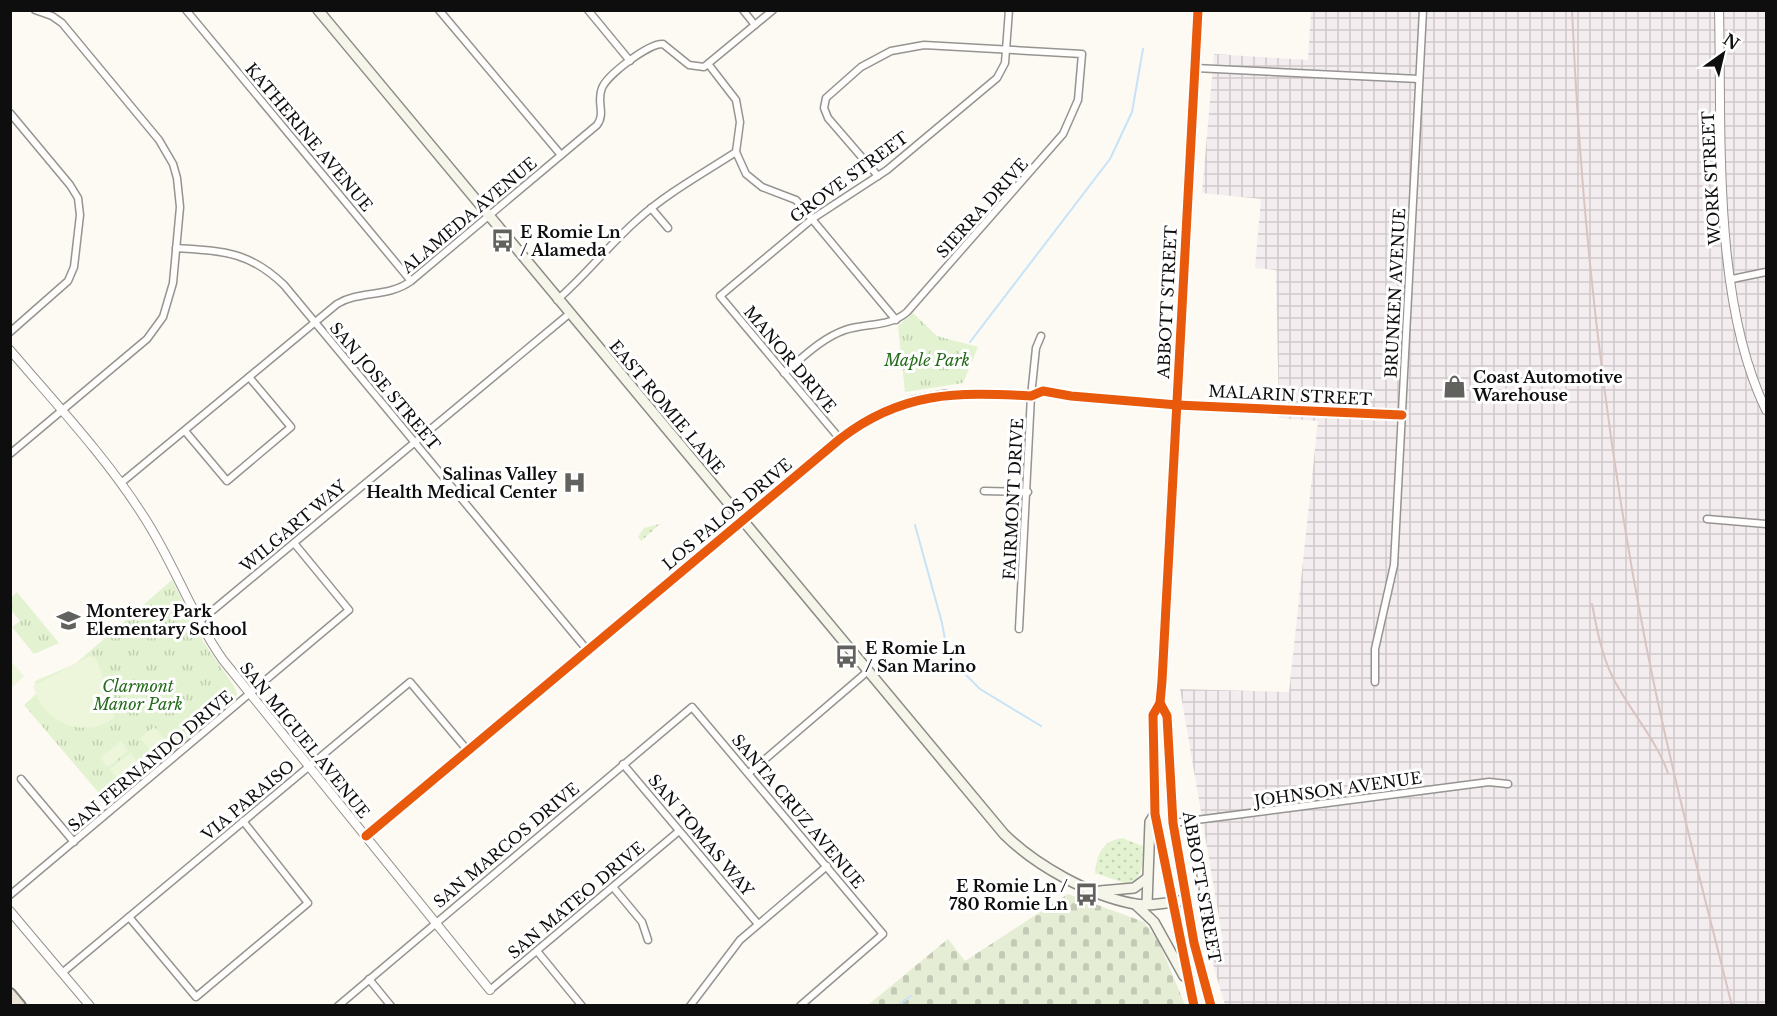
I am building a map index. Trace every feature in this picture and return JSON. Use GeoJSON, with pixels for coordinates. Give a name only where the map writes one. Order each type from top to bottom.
{"type":"FeatureCollection","features":[{"type":"Feature","properties":{"kind":"highway"},"geometry":{"type":"LineString","coordinates":[[10,994],[20,1005]]}},
{"type":"Feature","properties":{"kind":"main road","name":"EAST ROMIE LANE"},"geometry":{"type":"LineString","coordinates":[[318,10],[557,300],[1012,842],[1047,868],[1099,892],[1135,904],[1186,900]]}},
{"type":"Feature","properties":{"kind":"main road","name":"ABBOTT STREET"},"geometry":{"type":"LineString","coordinates":[[1194,1005],[1155,814],[1153,715],[1160,704],[1198,10]]}},
{"type":"Feature","properties":{"kind":"main road","name":"ABBOTT STREET"},"geometry":{"type":"LineString","coordinates":[[1160,704],[1167,716],[1173,823],[1186,900],[1194,943],[1211,1005]]}},
{"type":"Feature","properties":{"kind":"main road"},"geometry":{"type":"LineString","coordinates":[[1147,904],[1146,879],[1150,822],[1155,814]]}},
{"type":"Feature","properties":{"kind":"main road"},"geometry":{"type":"LineString","coordinates":[[1099,892],[1134,888],[1146,879]]}},
{"type":"Feature","properties":{"kind":"main road"},"geometry":{"type":"LineString","coordinates":[[1135,904],[1154,922],[1188,984]]}},
{"type":"Feature","properties":{"kind":"street"},"geometry":{"type":"LineString","coordinates":[[10,454],[137,349],[156,329],[171,296],[176,248],[179,192],[177,178],[166,150],[55,13],[35,10]]}},
{"type":"Feature","properties":{"kind":"street","name":"KATHERINE AVENUE"},"geometry":{"type":"LineString","coordinates":[[186,10],[411,281]]}},
{"type":"Feature","properties":{"kind":"street"},"geometry":{"type":"LineString","coordinates":[[588,10],[630,61]]}},
{"type":"Feature","properties":{"kind":"street"},"geometry":{"type":"LineString","coordinates":[[743,10],[755,25]]}},
{"type":"Feature","properties":{"kind":"street"},"geometry":{"type":"LineString","coordinates":[[773,10],[709,65],[730,90],[737,105],[740,122],[736,152],[741,167],[762,187],[791,197],[896,320],[843,331],[821,342],[784,373]]}},
{"type":"Feature","properties":{"kind":"street","name":"GROVE STREET"},"geometry":{"type":"LineString","coordinates":[[720,296],[812,219],[878,176],[997,78],[1003,68],[1007,50],[1009,10]]}},
{"type":"Feature","properties":{"kind":"street","name":"BRUNKEN AVENUE"},"geometry":{"type":"LineString","coordinates":[[1375,682],[1375,649],[1394,565],[1423,10]]}},
{"type":"Feature","properties":{"kind":"street","name":"WORK STREET"},"geometry":{"type":"LineString","coordinates":[[1719,10],[1724,222],[1744,353],[1767,410]]}},
{"type":"Feature","properties":{"kind":"street"},"geometry":{"type":"LineString","coordinates":[[441,11],[561,155]]}},
{"type":"Feature","properties":{"kind":"street","name":"ALAMEDA AVENUE"},"geometry":{"type":"LineString","coordinates":[[121,483],[314,322],[344,300],[389,293],[411,281],[598,123],[602,115],[602,88],[647,48],[660,43],[671,48],[688,65],[697,68],[709,65]]}},
{"type":"Feature","properties":{"kind":"street"},"geometry":{"type":"LineString","coordinates":[[878,176],[828,118],[824,103],[830,93],[874,58],[900,49],[924,45],[1007,50]]}},
{"type":"Feature","properties":{"kind":"street","name":"SIERRA DRIVE"},"geometry":{"type":"LineString","coordinates":[[896,320],[907,312],[1049,153],[1072,117],[1078,100],[1082,54],[1007,50]]}},
{"type":"Feature","properties":{"kind":"street"},"geometry":{"type":"LineString","coordinates":[[1195,68],[1419,80]]}},
{"type":"Feature","properties":{"kind":"street"},"geometry":{"type":"LineString","coordinates":[[10,113],[70,185],[78,198],[80,215],[74,267],[68,281],[10,332]]}},
{"type":"Feature","properties":{"kind":"street"},"geometry":{"type":"LineString","coordinates":[[557,300],[591,270],[623,233],[651,208],[684,183],[736,152]]}},
{"type":"Feature","properties":{"kind":"street"},"geometry":{"type":"LineString","coordinates":[[651,208],[668,228]]}},
{"type":"Feature","properties":{"kind":"street","name":"SAN JOSE STREET"},"geometry":{"type":"LineString","coordinates":[[176,248],[221,251],[248,258],[261,265],[284,285],[588,651]]}},
{"type":"Feature","properties":{"kind":"street"},"geometry":{"type":"LineString","coordinates":[[1731,279],[1767,272]]}},
{"type":"Feature","properties":{"kind":"street","name":"MANOR DRIVE"},"geometry":{"type":"LineString","coordinates":[[720,296],[840,439]]}},
{"type":"Feature","properties":{"kind":"street","name":"WILGART WAY"},"geometry":{"type":"LineString","coordinates":[[200,621],[569,314]]}},
{"type":"Feature","properties":{"kind":"street","name":"FAIRMONT DRIVE"},"geometry":{"type":"LineString","coordinates":[[1019,629],[1028,492],[1031,396],[1036,348],[1041,336]]}},
{"type":"Feature","properties":{"kind":"street","name":"SAN MIGUEL AVENUE"},"geometry":{"type":"LineString","coordinates":[[10,350],[121,483],[163,548],[217,651],[490,990]]}},
{"type":"Feature","properties":{"kind":"street"},"geometry":{"type":"LineString","coordinates":[[185,430],[227,481],[291,427],[249,377]]}},
{"type":"Feature","properties":{"kind":"street","name":"LOS PALOS DRIVE"},"geometry":{"type":"LineString","coordinates":[[366,836],[840,439],[877,414],[923,398],[959,393],[1031,396],[1043,392],[1177,405]]}},
{"type":"Feature","properties":{"kind":"street","name":"MALARIN STREET"},"geometry":{"type":"LineString","coordinates":[[1177,405],[1402,415]]}},
{"type":"Feature","properties":{"kind":"street"},"geometry":{"type":"LineString","coordinates":[[984,491],[1028,492]]}},
{"type":"Feature","properties":{"kind":"street"},"geometry":{"type":"LineString","coordinates":[[1707,519],[1767,524]]}},
{"type":"Feature","properties":{"kind":"street","name":"SAN FERNANDO DRIVE"},"geometry":{"type":"LineString","coordinates":[[10,895],[349,610],[294,543]]}},
{"type":"Feature","properties":{"kind":"street"},"geometry":{"type":"LineString","coordinates":[[749,773],[868,671]]}},
{"type":"Feature","properties":{"kind":"street","name":"VIA PARAISO"},"geometry":{"type":"LineString","coordinates":[[62,973],[410,682],[468,751]]}},
{"type":"Feature","properties":{"kind":"street","name":"SANTA CRUZ AVENUE"},"geometry":{"type":"LineString","coordinates":[[692,706],[883,933],[800,1005]]}},
{"type":"Feature","properties":{"kind":"street","name":"SAN MARCOS DRIVE"},"geometry":{"type":"LineString","coordinates":[[338,1005],[692,706]]}},
{"type":"Feature","properties":{"kind":"street","name":"SAN TOMAS WAY"},"geometry":{"type":"LineString","coordinates":[[623,764],[758,924]]}},
{"type":"Feature","properties":{"kind":"street"},"geometry":{"type":"LineString","coordinates":[[21,779],[75,842]]}},
{"type":"Feature","properties":{"kind":"street","name":"JOHNSON AVENUE"},"geometry":{"type":"LineString","coordinates":[[1173,823],[1489,782],[1508,783]]}},
{"type":"Feature","properties":{"kind":"street"},"geometry":{"type":"LineString","coordinates":[[129,917],[195,997],[222,976],[308,903],[243,821]]}},
{"type":"Feature","properties":{"kind":"street"},"geometry":{"type":"LineString","coordinates":[[1192,822],[1204,896],[1219,960]]}},
{"type":"Feature","properties":{"kind":"street","name":"SAN MATEO DRIVE"},"geometry":{"type":"LineString","coordinates":[[490,990],[679,831]]}},
{"type":"Feature","properties":{"kind":"street"},"geometry":{"type":"LineString","coordinates":[[690,1005],[734,946],[827,866]]}},
{"type":"Feature","properties":{"kind":"street"},"geometry":{"type":"LineString","coordinates":[[613,887],[642,922],[648,940]]}},
{"type":"Feature","properties":{"kind":"street"},"geometry":{"type":"LineString","coordinates":[[10,911],[90,1005]]}},
{"type":"Feature","properties":{"kind":"street"},"geometry":{"type":"LineString","coordinates":[[537,951],[582,1005]]}},
{"type":"Feature","properties":{"kind":"street"},"geometry":{"type":"LineString","coordinates":[[369,979],[391,1005]]}},
{"type":"Feature","properties":{"kind":"shaded area"},"geometry":{"type":"Polygon","coordinates":[[[1311,11],[1766,11],[1766,1005],[1225,1005],[1210,954],[1223,941],[1180,689],[1289,692],[1318,421],[1279,418],[1276,270],[1255,268],[1261,199],[1202,193],[1214,54],[1308,60],[1311,11]]]}},
{"type":"Feature","properties":{"kind":"green space","name":"Maple Park"},"geometry":{"type":"Polygon","coordinates":[[[913,313],[937,336],[978,347],[963,383],[905,392],[898,326],[913,313]]]}},
{"type":"Feature","properties":{"kind":"green space"},"geometry":{"type":"Polygon","coordinates":[[[660,524],[641,541],[638,537],[644,528],[660,524]]]}},
{"type":"Feature","properties":{"kind":"green space","name":"Clarmont Manor Park"},"geometry":{"type":"Polygon","coordinates":[[[172,580],[204,643],[234,686],[237,694],[235,699],[109,805],[24,705],[36,694],[35,681],[75,664],[172,580]]]}},
{"type":"Feature","properties":{"kind":"green space"},"geometry":{"type":"Polygon","coordinates":[[[17,592],[59,643],[34,654],[12,627],[20,621],[11,610],[11,598],[17,592]]]}},
{"type":"Feature","properties":{"kind":"green space"},"geometry":{"type":"Polygon","coordinates":[[[90,656],[95,658],[99,666],[114,718],[89,727],[65,724],[45,709],[33,686],[90,656]]]}},
{"type":"Feature","properties":{"kind":"green space"},"geometry":{"type":"Polygon","coordinates":[[[11,661],[24,676],[10,688],[11,661]]]}},
{"type":"Feature","properties":{"kind":"green space"},"geometry":{"type":"Polygon","coordinates":[[[154,727],[165,740],[151,751],[140,738],[154,727]]]}},
{"type":"Feature","properties":{"kind":"green space"},"geometry":{"type":"Polygon","coordinates":[[[121,741],[128,751],[108,767],[100,758],[121,741]]]}},
{"type":"Feature","properties":{"kind":"green space"},"geometry":{"type":"Polygon","coordinates":[[[131,753],[138,763],[118,779],[110,769],[131,753]]]}},
{"type":"Feature","properties":{"kind":"green space"},"geometry":{"type":"Polygon","coordinates":[[[1122,838],[1143,846],[1140,873],[1137,878],[1127,884],[1095,873],[1097,860],[1105,846],[1122,838]]]}},
{"type":"Feature","properties":{"kind":"green space"},"geometry":{"type":"Polygon","coordinates":[[[1068,894],[1144,922],[1159,942],[1185,1005],[868,1005],[948,939],[965,961],[1068,894]]]}},
{"type":"Feature","properties":{"kind":"waterway"},"geometry":{"type":"LineString","coordinates":[[970,342],[1110,159],[1132,112],[1143,49]]}},
{"type":"Feature","properties":{"kind":"waterway"},"geometry":{"type":"LineString","coordinates":[[915,525],[946,645],[954,663],[980,689],[1041,726]]}},
{"type":"Feature","properties":{"kind":"waterway"},"geometry":{"type":"LineString","coordinates":[[897,1006],[911,996]]}},
{"type":"Feature","properties":{"kind":"railway"},"geometry":{"type":"LineString","coordinates":[[1572,10],[1589,250],[1618,487],[1631,566],[1665,736],[1732,1006]]}},
{"type":"Feature","properties":{"kind":"railway"},"geometry":{"type":"LineString","coordinates":[[1592,604],[1602,650],[1612,676],[1656,747],[1668,773]]}},
{"type":"Feature","properties":{"kind":"cycle path"},"geometry":{"type":"LineString","coordinates":[[1194,1006],[1155,814],[1153,715],[1160,703],[1162,681],[1198,10]]}},
{"type":"Feature","properties":{"kind":"cycle path"},"geometry":{"type":"LineString","coordinates":[[366,836],[840,439],[885,411],[908,403],[954,395],[1031,396],[1043,391],[1071,396],[1177,405],[1402,415]]}},
{"type":"Feature","properties":{"kind":"cycle path"},"geometry":{"type":"LineString","coordinates":[[1160,703],[1167,716],[1173,823],[1194,943],[1211,1006]]}},
{"type":"Feature","properties":{"kind":"place","name":"E Romie Ln / Alameda"},"geometry":{"type":"Point","coordinates":[502,241]}},
{"type":"Feature","properties":{"kind":"place","name":"Coast Automotive Warehouse"},"geometry":{"type":"Point","coordinates":[1455,386]}},
{"type":"Feature","properties":{"kind":"place","name":"Salinas Valley Health Medical Center"},"geometry":{"type":"Point","coordinates":[575,483]}},
{"type":"Feature","properties":{"kind":"place","name":"Monterey Park Elementary School"},"geometry":{"type":"Point","coordinates":[68,620]}},
{"type":"Feature","properties":{"kind":"place","name":"E Romie Ln / San Marino"},"geometry":{"type":"Point","coordinates":[847,657]}},
{"type":"Feature","properties":{"kind":"place","name":"E Romie Ln / 780 Romie Ln"},"geometry":{"type":"Point","coordinates":[1086,895]}}]}
